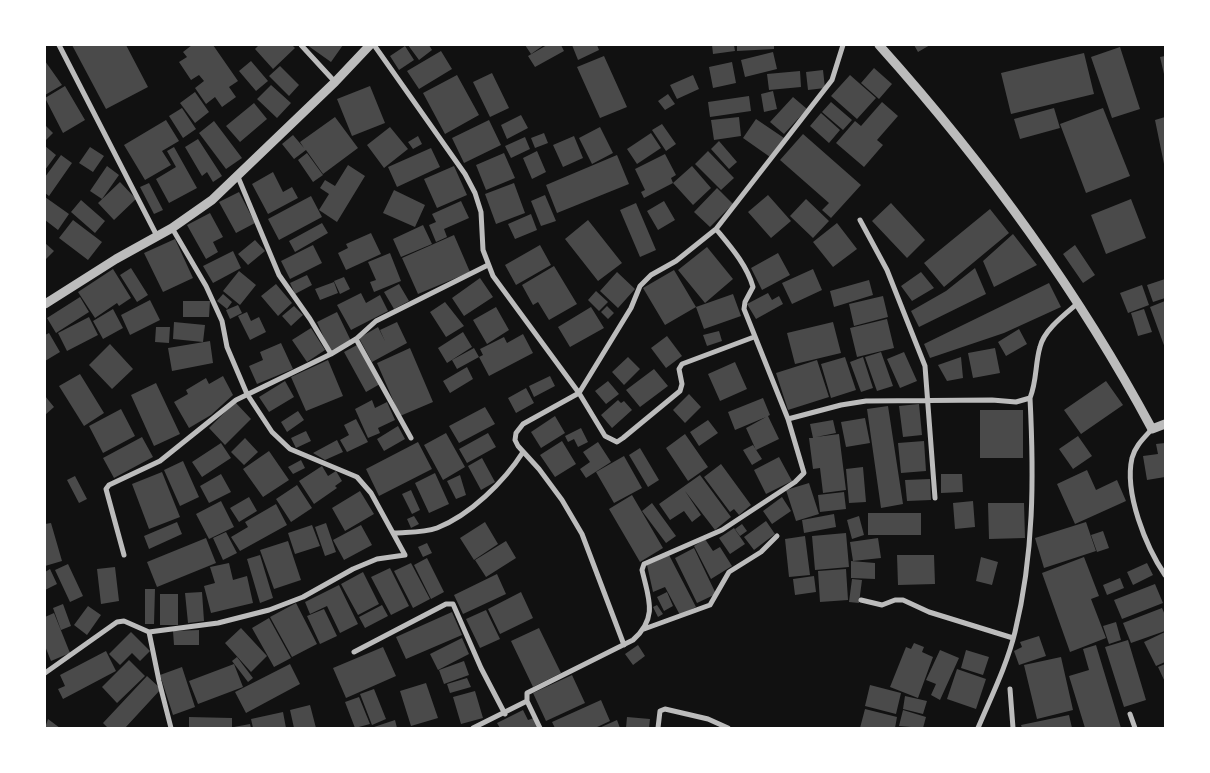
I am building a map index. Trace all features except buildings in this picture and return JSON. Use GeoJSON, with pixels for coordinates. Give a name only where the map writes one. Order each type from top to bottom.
{"type":"FeatureCollection","features":[{"type":"Feature","properties":{"kind":"street"},"geometry":{"type":"LineString","coordinates":[[59,45],[157,236]]}},
{"type":"Feature","properties":{"kind":"street"},"geometry":{"type":"LineString","coordinates":[[301,45],[335,82]]}},
{"type":"Feature","properties":{"kind":"street"},"geometry":{"type":"LineString","coordinates":[[45,304],[172,228],[212,200],[335,82],[370,45]]}},
{"type":"Feature","properties":{"kind":"street"},"geometry":{"type":"LineString","coordinates":[[374,45],[465,174],[481,212],[483,250],[493,276],[578,393],[605,436],[617,442],[680,391],[682,384],[679,369],[682,364],[754,337]]}},
{"type":"Feature","properties":{"kind":"street"},"geometry":{"type":"LineString","coordinates":[[624,645],[582,534],[562,500],[515,440],[519,428],[578,393],[631,308],[640,286],[651,275],[676,261],[716,229],[832,80],[843,45]]}},
{"type":"Feature","properties":{"kind":"street"},"geometry":{"type":"LineString","coordinates":[[879,45],[965,145],[1078,303],[1119,368],[1152,429]]}},
{"type":"Feature","properties":{"kind":"street"},"geometry":{"type":"LineString","coordinates":[[238,177],[279,275],[310,319],[331,354]]}},
{"type":"Feature","properties":{"kind":"street"},"geometry":{"type":"LineString","coordinates":[[860,220],[887,270],[921,357],[926,375],[935,498]]}},
{"type":"Feature","properties":{"kind":"street"},"geometry":{"type":"LineString","coordinates":[[48,672],[117,622],[124,621],[149,632],[218,622],[269,610],[303,597],[353,569],[377,559],[405,555],[395,532],[371,493],[357,477],[290,449],[272,432],[247,394],[227,347],[222,320],[206,286],[172,228]]}},
{"type":"Feature","properties":{"kind":"street"},"geometry":{"type":"LineString","coordinates":[[644,629],[650,611],[642,570],[644,564],[722,530],[795,482],[804,473],[788,419],[744,309],[745,302],[753,287],[751,280],[743,264],[716,229]]}},
{"type":"Feature","properties":{"kind":"street"},"geometry":{"type":"LineString","coordinates":[[124,555],[106,490],[109,485],[160,461],[229,405],[247,394],[331,354],[356,339],[376,321],[488,265]]}},
{"type":"Feature","properties":{"kind":"street"},"geometry":{"type":"LineString","coordinates":[[978,728],[1013,638],[1030,555],[1034,479],[1030,398],[1035,385],[1040,347],[1043,338],[1078,303]]}},
{"type":"Feature","properties":{"kind":"street"},"geometry":{"type":"LineString","coordinates":[[356,339],[411,438]]}},
{"type":"Feature","properties":{"kind":"street"},"geometry":{"type":"LineString","coordinates":[[788,419],[858,403],[928,400],[1016,402],[1030,398]]}},
{"type":"Feature","properties":{"kind":"street"},"geometry":{"type":"LineString","coordinates":[[1165,424],[1152,429],[1141,442],[1132,458],[1132,494],[1139,521],[1165,576]]}},
{"type":"Feature","properties":{"kind":"street"},"geometry":{"type":"LineString","coordinates":[[395,532],[436,529],[449,522],[502,482],[524,452]]}},
{"type":"Feature","properties":{"kind":"street"},"geometry":{"type":"LineString","coordinates":[[540,728],[527,701],[527,693],[532,688],[624,645],[644,629],[710,605],[729,572],[761,552],[777,536]]}},
{"type":"Feature","properties":{"kind":"street"},"geometry":{"type":"LineString","coordinates":[[861,600],[882,605],[895,600],[903,600],[929,612],[1013,638]]}},
{"type":"Feature","properties":{"kind":"street"},"geometry":{"type":"LineString","coordinates":[[354,652],[446,604],[453,604],[460,615],[481,668],[505,714]]}},
{"type":"Feature","properties":{"kind":"street"},"geometry":{"type":"LineString","coordinates":[[149,632],[159,681],[172,728]]}},
{"type":"Feature","properties":{"kind":"street"},"geometry":{"type":"LineString","coordinates":[[1010,689],[1014,728]]}},
{"type":"Feature","properties":{"kind":"street"},"geometry":{"type":"LineString","coordinates":[[474,728],[505,714],[527,701]]}},
{"type":"Feature","properties":{"kind":"street"},"geometry":{"type":"LineString","coordinates":[[658,728],[660,712],[665,709],[708,719],[728,728]]}},
{"type":"Feature","properties":{"kind":"street"},"geometry":{"type":"LineString","coordinates":[[1130,714],[1135,728]]}}]}
